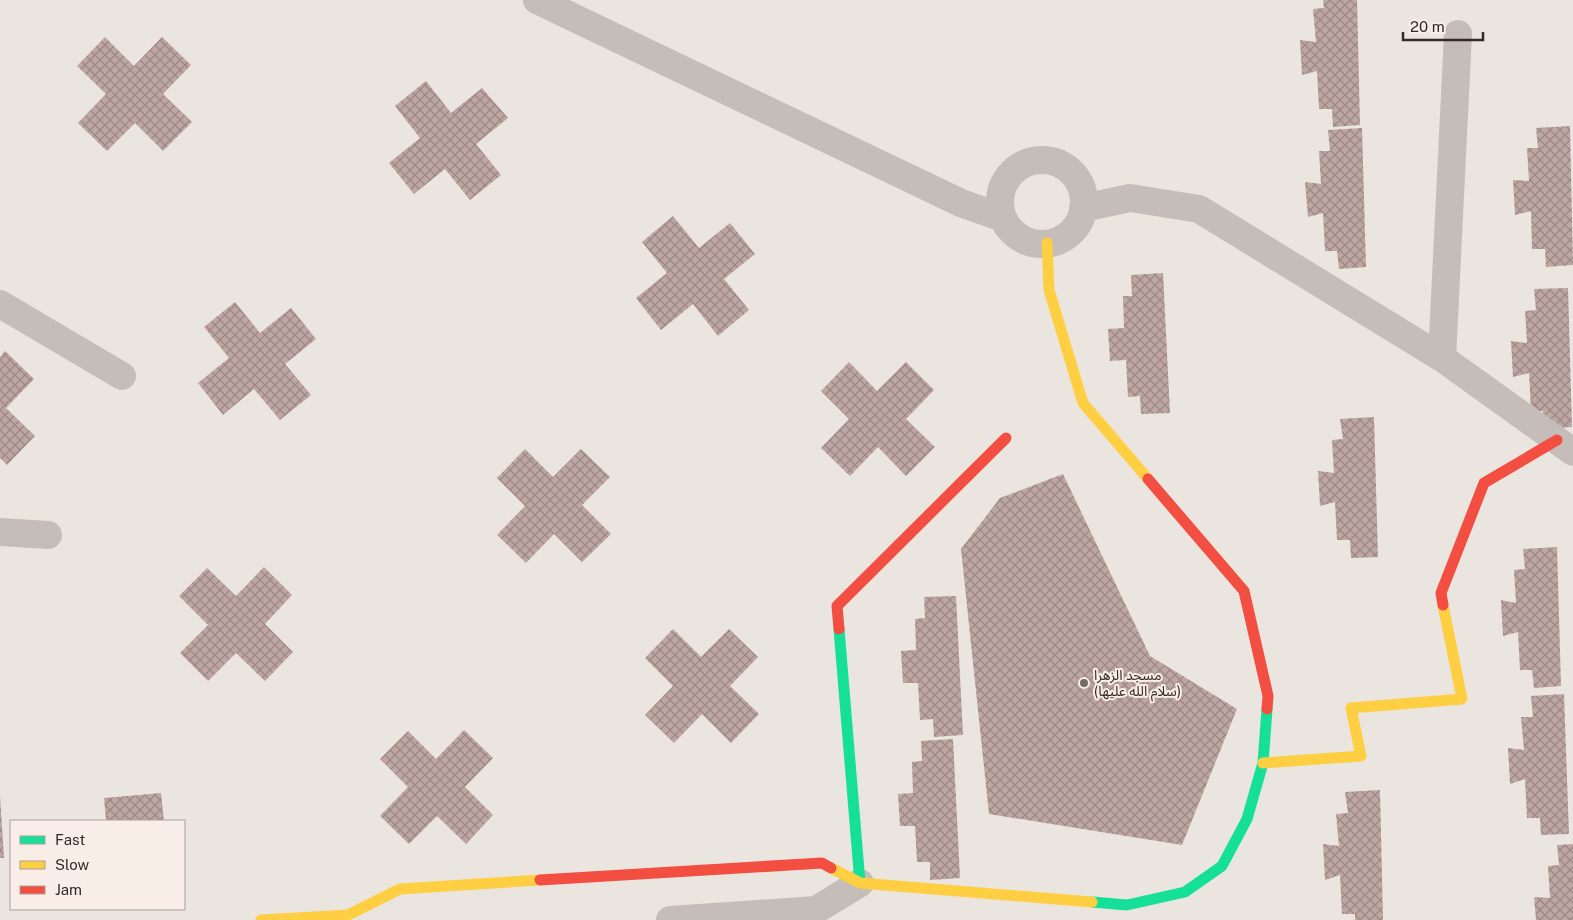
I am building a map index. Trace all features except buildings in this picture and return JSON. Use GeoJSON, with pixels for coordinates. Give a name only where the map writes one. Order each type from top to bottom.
{"type":"FeatureCollection","features":[{"type":"Feature","properties":{"kind":"street"},"geometry":{"type":"LineString","coordinates":[[537,0],[961,203],[1003,218]]}},
{"type":"Feature","properties":{"kind":"street"},"geometry":{"type":"LineString","coordinates":[[1442,358],[1458,34]]}},
{"type":"Feature","properties":{"kind":"street"},"geometry":{"type":"LineString","coordinates":[[1027,162],[1055,162],[1068,169],[1077,179],[1082,192],[1083,208],[1079,220],[1071,231],[1060,240],[1034,243],[1021,238],[1010,230],[1003,218],[1000,205],[1001,192],[1006,179],[1015,169],[1027,162]]}},
{"type":"Feature","properties":{"kind":"street"},"geometry":{"type":"LineString","coordinates":[[1083,208],[1130,198],[1199,209],[1442,358],[1565,446],[1484,483],[1441,593],[1462,699],[1350,708],[1360,756],[1263,762]]}},
{"type":"Feature","properties":{"kind":"street"},"geometry":{"type":"LineString","coordinates":[[261,920],[354,917],[400,889],[822,863],[860,883],[1127,905],[1185,892],[1222,866],[1247,819],[1263,762],[1268,696],[1244,591],[1083,403],[1049,290],[1047,243]]}},
{"type":"Feature","properties":{"kind":"street"},"geometry":{"type":"LineString","coordinates":[[0,304],[122,376]]}},
{"type":"Feature","properties":{"kind":"street"},"geometry":{"type":"LineString","coordinates":[[860,883],[837,606],[1006,438]]}},
{"type":"Feature","properties":{"kind":"street"},"geometry":{"type":"LineString","coordinates":[[0,532],[48,535]]}},
{"type":"Feature","properties":{"kind":"street"},"geometry":{"type":"LineString","coordinates":[[670,920],[816,910],[860,883]]}},
{"type":"Feature","properties":{"kind":"traffic: fast"},"geometry":{"type":"LineString","coordinates":[[839,629],[860,883]]}},
{"type":"Feature","properties":{"kind":"traffic: fast"},"geometry":{"type":"LineString","coordinates":[[1092,902],[1127,905],[1185,892],[1222,866],[1247,819],[1263,763],[1267,709]]}},
{"type":"Feature","properties":{"kind":"traffic: slow"},"geometry":{"type":"LineString","coordinates":[[1047,243],[1049,290],[1083,403],[1148,479]]}},
{"type":"Feature","properties":{"kind":"traffic: slow"},"geometry":{"type":"LineString","coordinates":[[1263,763],[1361,756],[1351,708],[1462,699],[1443,605]]}},
{"type":"Feature","properties":{"kind":"traffic: slow"},"geometry":{"type":"LineString","coordinates":[[831,868],[860,883],[1092,902]]}},
{"type":"Feature","properties":{"kind":"traffic: slow"},"geometry":{"type":"LineString","coordinates":[[261,920],[348,915],[400,889],[540,880]]}},
{"type":"Feature","properties":{"kind":"traffic: jam"},"geometry":{"type":"LineString","coordinates":[[839,629],[837,606],[1006,438]]}},
{"type":"Feature","properties":{"kind":"traffic: jam"},"geometry":{"type":"LineString","coordinates":[[1443,605],[1441,593],[1484,483],[1557,440]]}},
{"type":"Feature","properties":{"kind":"traffic: jam"},"geometry":{"type":"LineString","coordinates":[[1148,479],[1244,591],[1268,696],[1267,709]]}},
{"type":"Feature","properties":{"kind":"traffic: jam"},"geometry":{"type":"LineString","coordinates":[[540,880],[822,863],[831,868]]}},
{"type":"Feature","properties":{"kind":"place","name":"مسجد الزهرا (سلام الله علیها)"},"geometry":{"type":"Point","coordinates":[1084,683]}}]}
